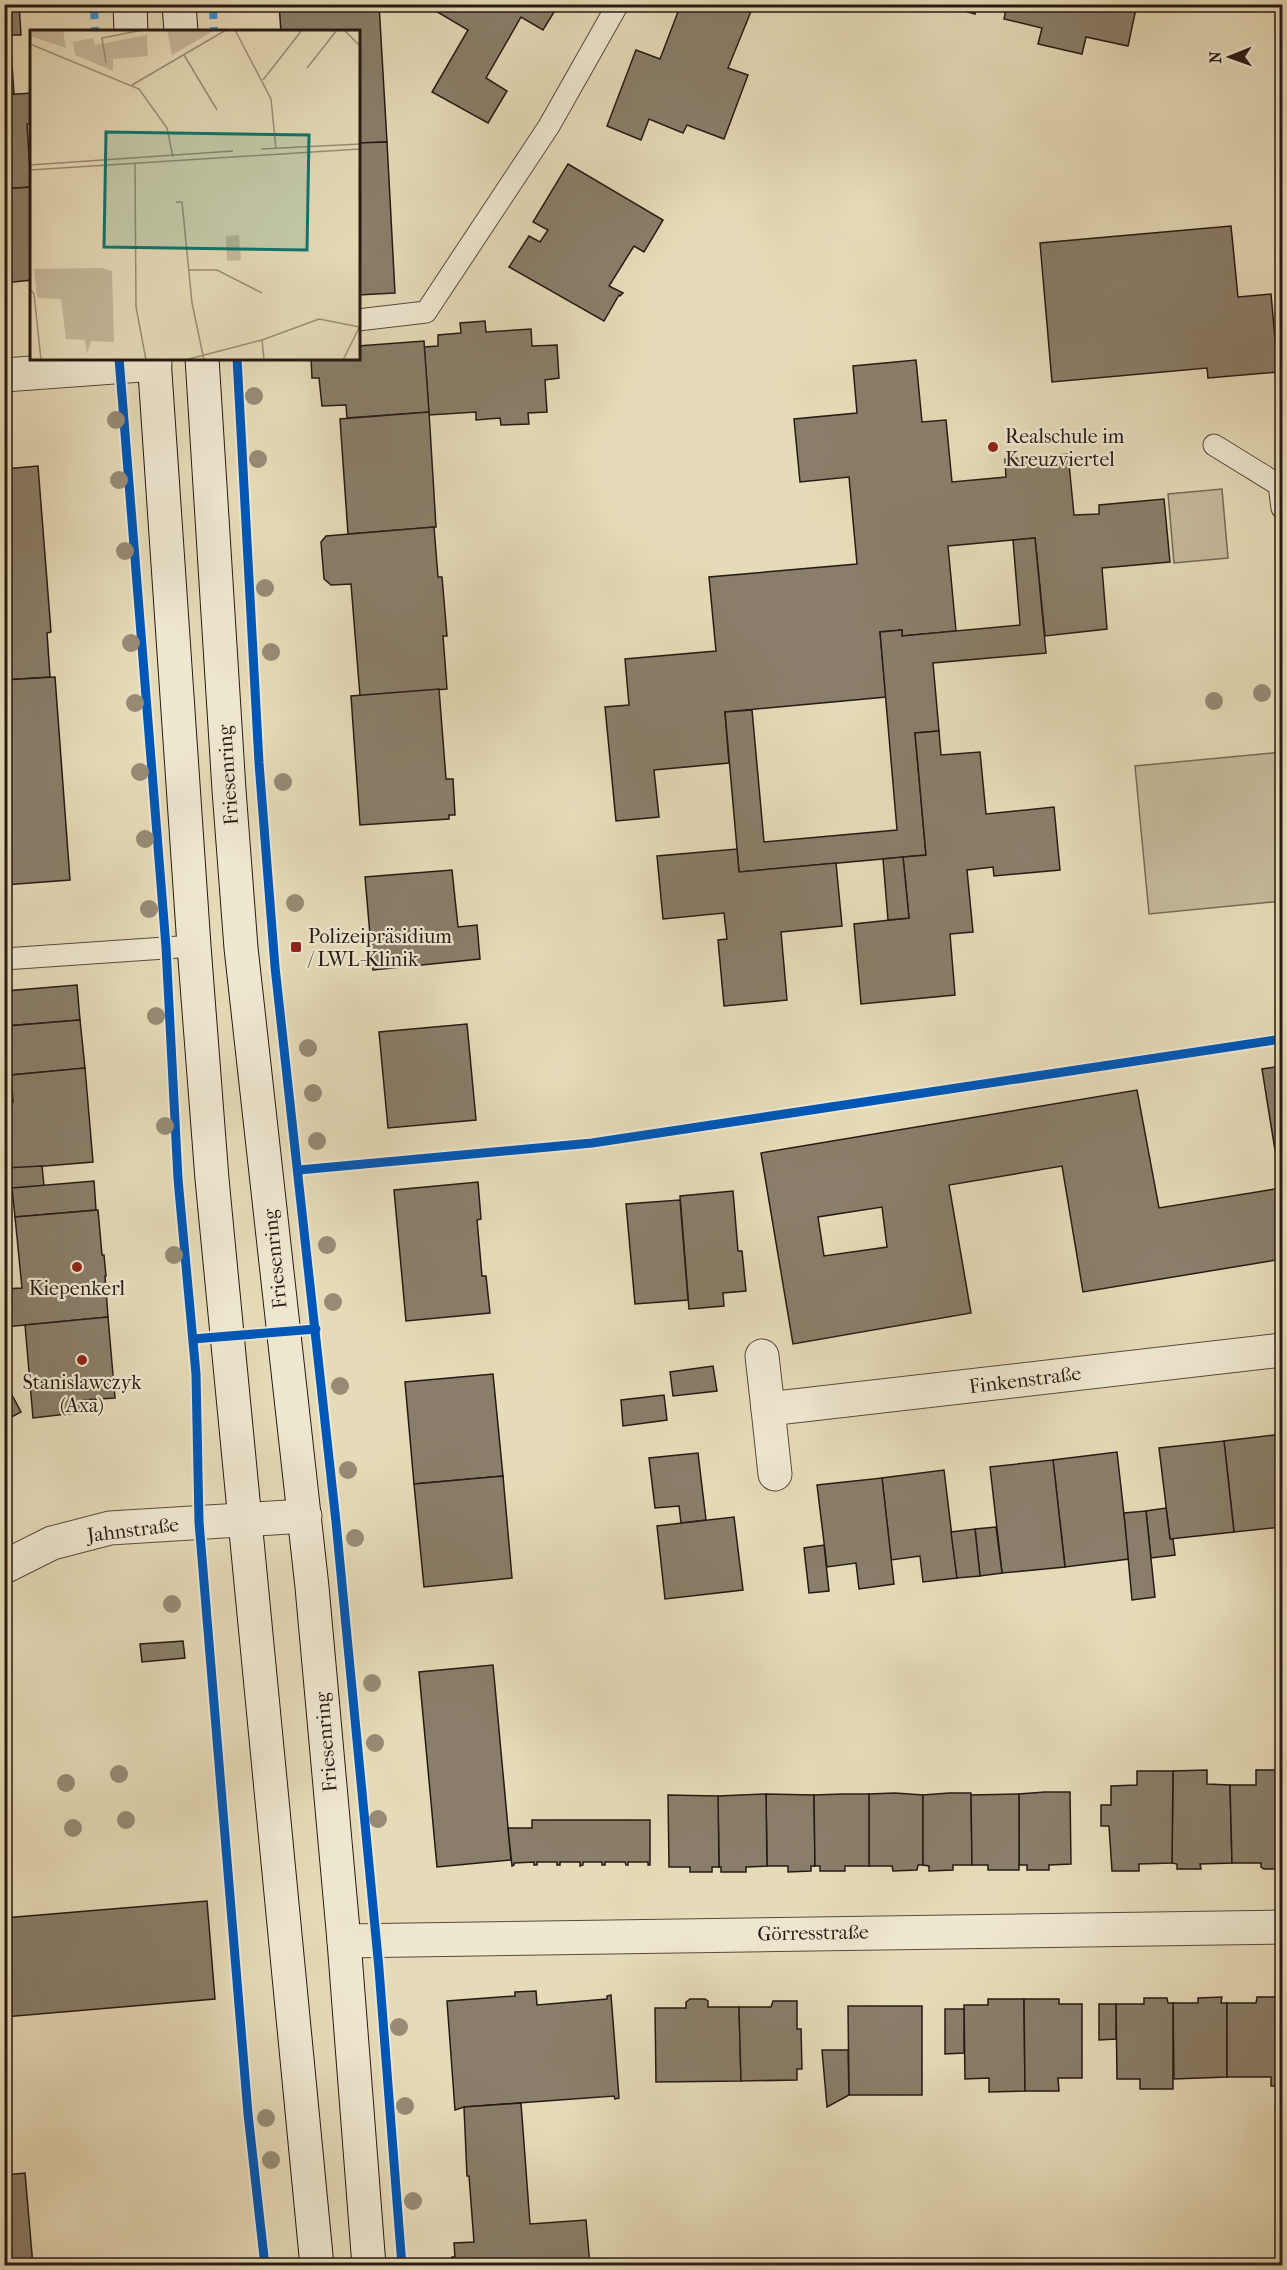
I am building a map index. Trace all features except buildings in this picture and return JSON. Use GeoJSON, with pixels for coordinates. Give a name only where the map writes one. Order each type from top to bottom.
{"type":"FeatureCollection","features":[{"type":"Feature","properties":{"kind":"main road"},"geometry":{"type":"LineString","coordinates":[[130,4],[132,30]]}},
{"type":"Feature","properties":{"kind":"main road"},"geometry":{"type":"LineString","coordinates":[[178,4],[181,30]]}},
{"type":"Feature","properties":{"kind":"main road","name":"Friesenring"},"geometry":{"type":"LineString","coordinates":[[202,360],[241,948],[305,1516],[344,1941],[369,2265]]}},
{"type":"Feature","properties":{"kind":"main road"},"geometry":{"type":"LineString","coordinates":[[4,375],[154,361],[194,946],[218,1238],[317,2265]]}},
{"type":"Feature","properties":{"kind":"main road","name":"Finkenstraße"},"geometry":{"type":"LineString","coordinates":[[768,1409],[1282,1350]]}},
{"type":"Feature","properties":{"kind":"main road"},"geometry":{"type":"LineString","coordinates":[[762,1356],[775,1474]]}},
{"type":"Feature","properties":{"kind":"main road","name":"Jahnstraße"},"geometry":{"type":"LineString","coordinates":[[4,1567],[51,1543],[110,1528],[305,1516]]}},
{"type":"Feature","properties":{"kind":"main road","name":"Görresstraße"},"geometry":{"type":"LineString","coordinates":[[344,1941],[1282,1927]]}},
{"type":"Feature","properties":{"kind":"lane"},"geometry":{"type":"LineString","coordinates":[[360,320],[426,312],[549,126],[618,4]]}},
{"type":"Feature","properties":{"kind":"lane"},"geometry":{"type":"LineString","coordinates":[[1214,445],[1279,485],[1282,508]]}},
{"type":"Feature","properties":{"kind":"lane"},"geometry":{"type":"LineString","coordinates":[[4,959],[194,946]]}},
{"type":"Feature","properties":{"kind":"shaded area"},"geometry":{"type":"Polygon","coordinates":[[[1222,489],[1228,558],[1174,563],[1168,494],[1222,489]]]}},
{"type":"Feature","properties":{"kind":"shaded area"},"geometry":{"type":"Polygon","coordinates":[[[1282,752],[1282,901],[1149,914],[1135,766],[1282,752]]]}},
{"type":"Feature","properties":{"kind":"marked path"},"geometry":{"type":"LineString","coordinates":[[94,4],[95,30]]}},
{"type":"Feature","properties":{"kind":"marked path"},"geometry":{"type":"LineString","coordinates":[[213,4],[214,30]]}},
{"type":"Feature","properties":{"kind":"cycle path"},"geometry":{"type":"LineString","coordinates":[[119,360],[166,947],[178,1179],[196,1374],[199,1522],[248,2114],[265,2266]]}},
{"type":"Feature","properties":{"kind":"cycle path"},"geometry":{"type":"LineString","coordinates":[[237,360],[259,763],[275,967],[336,1522],[379,1969],[402,2266]]}},
{"type":"Feature","properties":{"kind":"cycle path"},"geometry":{"type":"LineString","coordinates":[[299,1170],[592,1143],[1282,1039]]}},
{"type":"Feature","properties":{"kind":"cycle path"},"geometry":{"type":"LineString","coordinates":[[193,1339],[316,1329]]}},
{"type":"Feature","properties":{"kind":"place","name":"Realschule im Kreuzviertel"},"geometry":{"type":"Point","coordinates":[993,447]}},
{"type":"Feature","properties":{"kind":"place","name":"Polizeipräsidium / LWL-Klinik"},"geometry":{"type":"Point","coordinates":[296,947]}},
{"type":"Feature","properties":{"kind":"place","name":"Kiepenkerl"},"geometry":{"type":"Point","coordinates":[77,1267]}},
{"type":"Feature","properties":{"kind":"place","name":"Stanislawczyk (Axa)"},"geometry":{"type":"Point","coordinates":[82,1360]}}]}
